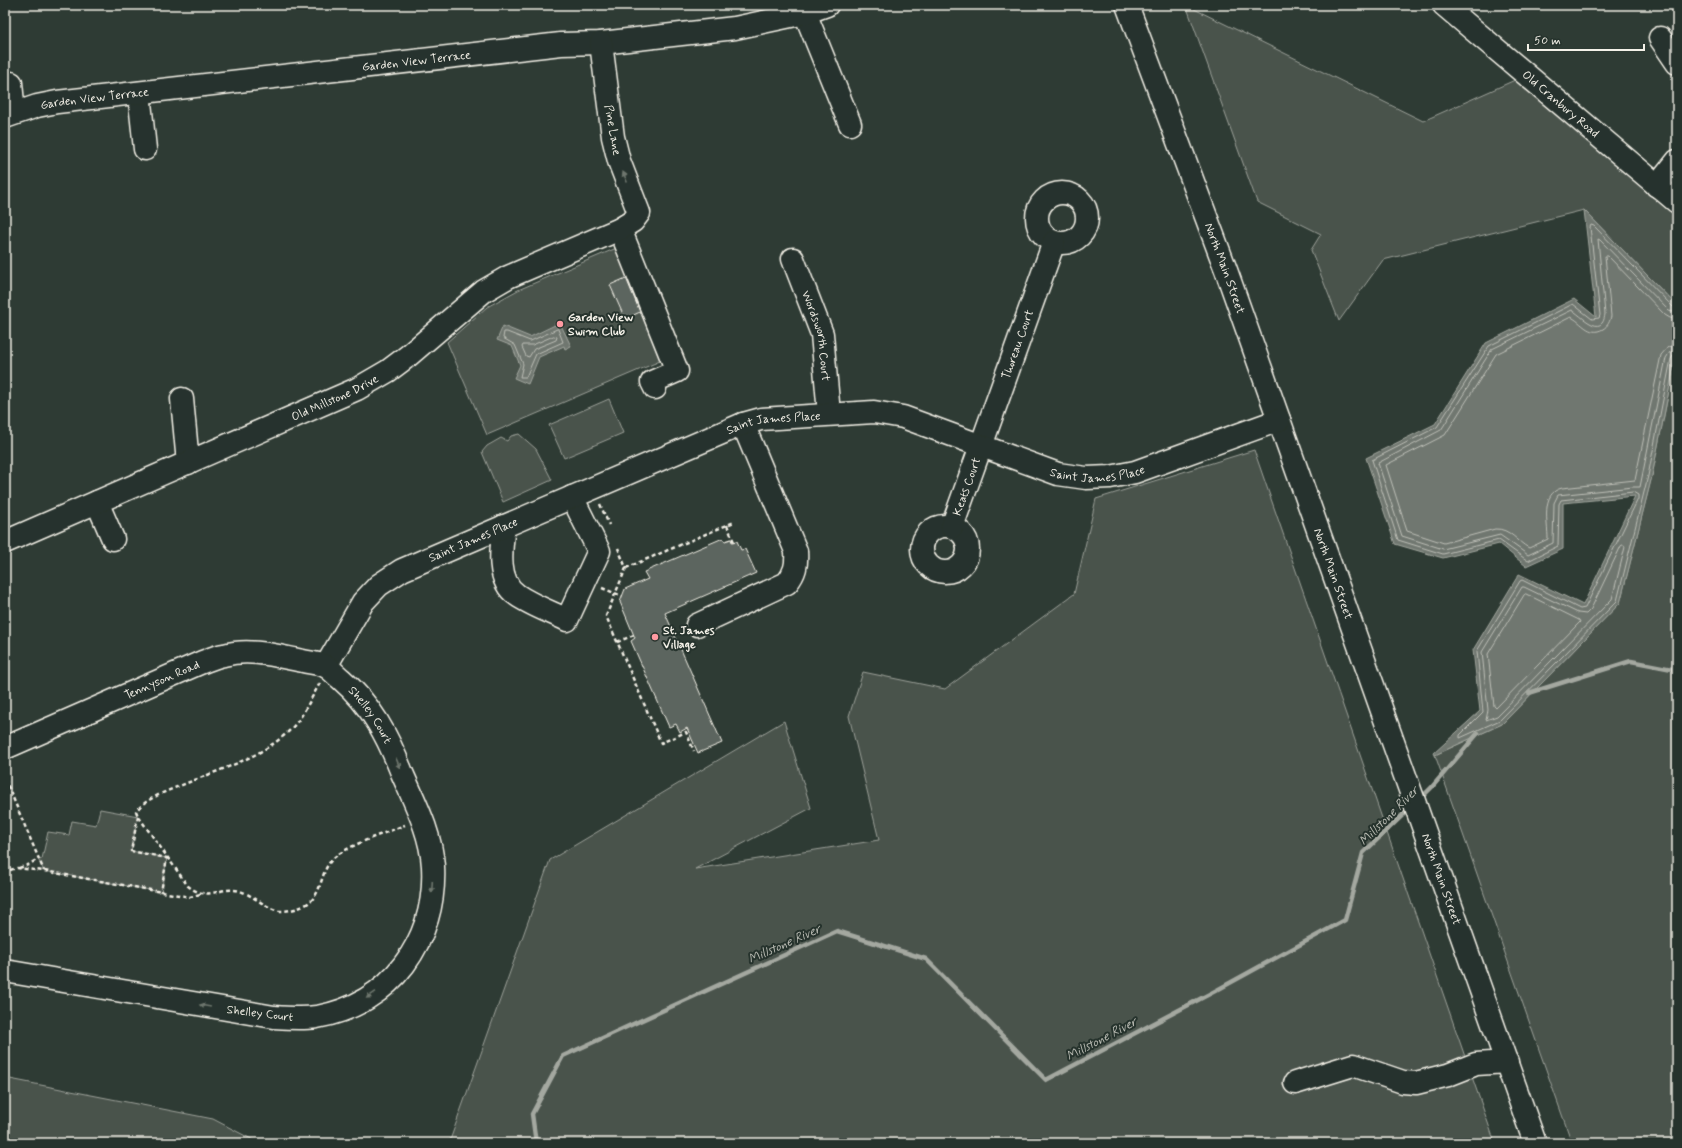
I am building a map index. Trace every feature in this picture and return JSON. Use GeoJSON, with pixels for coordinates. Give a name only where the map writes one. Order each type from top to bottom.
{"type":"FeatureCollection","features":[{"type":"Feature","properties":{"kind":"street","name":"Garden View Terrace"},"geometry":{"type":"LineString","coordinates":[[10,115],[37,106],[57,102],[561,44],[601,43],[735,28],[769,13],[805,14],[827,5]]}},
{"type":"Feature","properties":{"kind":"street","name":"North Main Street"},"geometry":{"type":"LineString","coordinates":[[1127,5],[1226,270],[1535,1143]]}},
{"type":"Feature","properties":{"kind":"street","name":"Old Cranbury Road"},"geometry":{"type":"LineString","coordinates":[[1444,5],[1677,202]]}},
{"type":"Feature","properties":{"kind":"street"},"geometry":{"type":"LineString","coordinates":[[805,14],[850,124]]}},
{"type":"Feature","properties":{"kind":"street"},"geometry":{"type":"LineString","coordinates":[[1660,38],[1677,62]]}},
{"type":"Feature","properties":{"kind":"street","name":"Pine Lane"},"geometry":{"type":"LineString","coordinates":[[601,43],[613,137],[619,162],[639,213]]}},
{"type":"Feature","properties":{"kind":"street"},"geometry":{"type":"LineString","coordinates":[[10,115],[11,83]]}},
{"type":"Feature","properties":{"kind":"street"},"geometry":{"type":"LineString","coordinates":[[139,93],[145,149]]}},
{"type":"Feature","properties":{"kind":"street"},"geometry":{"type":"LineString","coordinates":[[1657,186],[1677,161]]}},
{"type":"Feature","properties":{"kind":"street","name":"Old Millstone Drive"},"geometry":{"type":"LineString","coordinates":[[5,542],[357,389],[388,371],[408,356],[484,291],[508,277],[620,229],[633,221],[639,213]]}},
{"type":"Feature","properties":{"kind":"street"},"geometry":{"type":"LineString","coordinates":[[620,229],[679,376],[652,382],[655,388]]}},
{"type":"Feature","properties":{"kind":"street","name":"Thoreau Court"},"geometry":{"type":"LineString","coordinates":[[982,446],[1054,242]]}},
{"type":"Feature","properties":{"kind":"street","name":"Wordsworth Court"},"geometry":{"type":"LineString","coordinates":[[793,259],[822,334],[829,414]]}},
{"type":"Feature","properties":{"kind":"street"},"geometry":{"type":"LineString","coordinates":[[182,399],[188,463]]}},
{"type":"Feature","properties":{"kind":"street","name":"Saint James Place"},"geometry":{"type":"LineString","coordinates":[[323,674],[362,602],[379,585],[402,570],[744,424],[761,419],[874,412],[903,417],[1058,474],[1086,478],[1110,477],[1135,472],[1279,420]]}},
{"type":"Feature","properties":{"kind":"street"},"geometry":{"type":"LineString","coordinates":[[697,625],[787,584],[794,574],[797,562],[796,551],[744,424]]}},
{"type":"Feature","properties":{"kind":"street","name":"Keats Court"},"geometry":{"type":"LineString","coordinates":[[952,527],[982,446]]}},
{"type":"Feature","properties":{"kind":"street"},"geometry":{"type":"LineString","coordinates":[[504,526],[501,552],[503,573],[508,586],[517,595],[567,620],[598,551],[572,497]]}},
{"type":"Feature","properties":{"kind":"street"},"geometry":{"type":"LineString","coordinates":[[97,502],[113,539]]}},
{"type":"Feature","properties":{"kind":"street","name":"Tennyson Road"},"geometry":{"type":"LineString","coordinates":[[5,748],[224,654],[254,652],[323,674]]}},
{"type":"Feature","properties":{"kind":"street","name":"Shelley Court"},"geometry":{"type":"LineString","coordinates":[[5,971],[274,1018],[298,1019],[317,1017],[341,1010],[361,1001],[396,975],[406,964],[419,941],[430,910],[433,887],[433,866],[429,841],[413,797],[380,725],[368,706],[347,684],[323,674]]}},
{"type":"Feature","properties":{"kind":"street"},"geometry":{"type":"LineString","coordinates":[[1294,1083],[1353,1065],[1403,1082],[1416,1083],[1448,1075],[1476,1064],[1507,1062]]}},
{"type":"Feature","properties":{"kind":"path"},"geometry":{"type":"LineString","coordinates":[[626,568],[734,522]]}},
{"type":"Feature","properties":{"kind":"path"},"geometry":{"type":"LineString","coordinates":[[727,525],[734,542]]}},
{"type":"Feature","properties":{"kind":"path"},"geometry":{"type":"LineString","coordinates":[[622,596],[615,593],[606,616],[660,743],[686,732],[694,750]]}},
{"type":"Feature","properties":{"kind":"path"},"geometry":{"type":"LineString","coordinates":[[617,642],[634,635]]}},
{"type":"Feature","properties":{"kind":"path"},"geometry":{"type":"LineString","coordinates":[[323,674],[299,719],[288,731],[268,748],[254,756],[165,792],[140,807],[136,811],[138,816],[188,886],[200,893],[210,895],[229,890],[240,891],[279,911],[290,911],[305,906],[313,900],[318,893],[326,870],[334,858],[345,850],[409,823]]}},
{"type":"Feature","properties":{"kind":"path"},"geometry":{"type":"LineString","coordinates":[[5,779],[44,871]]}},
{"type":"Feature","properties":{"kind":"path"},"geometry":{"type":"LineString","coordinates":[[138,816],[131,851],[167,858]]}},
{"type":"Feature","properties":{"kind":"path"},"geometry":{"type":"LineString","coordinates":[[161,892],[167,858]]}},
{"type":"Feature","properties":{"kind":"path"},"geometry":{"type":"LineString","coordinates":[[5,875],[10,870],[28,865],[38,859]]}},
{"type":"Feature","properties":{"kind":"path"},"geometry":{"type":"LineString","coordinates":[[18,868],[44,871],[190,897],[200,893]]}},
{"type":"Feature","properties":{"kind":"shaded area"},"geometry":{"type":"Polygon","coordinates":[[[1186,5],[1423,121],[1524,76],[1677,214],[1677,306],[1584,210],[1383,260],[1339,321],[1311,250],[1321,234],[1257,202],[1186,5]]]}},
{"type":"Feature","properties":{"kind":"shaded area","name":"Garden View Swim Club"},"geometry":{"type":"Polygon","coordinates":[[[619,247],[667,358],[487,435],[447,342],[487,307],[518,290],[619,247]]]}},
{"type":"Feature","properties":{"kind":"shaded area"},"geometry":{"type":"Polygon","coordinates":[[[1677,350],[1677,1143],[1572,1143],[1435,755],[1502,724],[1620,603],[1652,476],[1677,350]]]}},
{"type":"Feature","properties":{"kind":"shaded area"},"geometry":{"type":"Polygon","coordinates":[[[609,399],[623,433],[564,458],[549,425],[609,399]]]}},
{"type":"Feature","properties":{"kind":"shaded area"},"geometry":{"type":"Polygon","coordinates":[[[519,434],[536,449],[552,480],[503,502],[482,452],[487,446],[501,438],[507,441],[511,436],[519,434]]]}},
{"type":"Feature","properties":{"kind":"shaded area"},"geometry":{"type":"Polygon","coordinates":[[[1254,450],[1495,1143],[449,1143],[550,860],[784,721],[811,808],[695,869],[879,840],[849,716],[863,672],[945,689],[1074,594],[1096,499],[1254,450]]]}},
{"type":"Feature","properties":{"kind":"shaded area"},"geometry":{"type":"Polygon","coordinates":[[[100,809],[138,816],[131,851],[167,858],[161,892],[44,871],[38,859],[42,859],[48,832],[69,835],[72,821],[96,825],[100,809]]]}},
{"type":"Feature","properties":{"kind":"shaded area"},"geometry":{"type":"Polygon","coordinates":[[[5,1078],[213,1119],[259,1143],[5,1143],[5,1078]]]}},
{"type":"Feature","properties":{"kind":"water"},"geometry":{"type":"Polygon","coordinates":[[[1584,210],[1677,306],[1677,350],[1652,476],[1620,603],[1502,724],[1435,755],[1434,753],[1480,711],[1473,650],[1519,574],[1583,605],[1635,496],[1563,503],[1563,549],[1526,566],[1499,544],[1443,558],[1395,544],[1366,458],[1435,424],[1486,343],[1574,299],[1596,317],[1584,210]]]}},
{"type":"Feature","properties":{"kind":"water"},"geometry":{"type":"Polygon","coordinates":[[[559,321],[571,346],[565,349],[564,346],[539,357],[528,384],[514,378],[520,365],[512,346],[497,340],[503,326],[530,337],[555,325],[555,323],[559,321]]]}},
{"type":"Feature","properties":{"kind":"building"},"geometry":{"type":"Polygon","coordinates":[[[626,278],[640,312],[625,319],[610,285],[626,278]]]}},
{"type":"Feature","properties":{"kind":"building","name":"St. James Village"},"geometry":{"type":"Polygon","coordinates":[[[723,538],[725,541],[731,539],[732,542],[737,541],[741,550],[745,549],[756,573],[665,613],[722,743],[698,753],[687,728],[680,732],[676,724],[669,727],[631,641],[635,638],[620,602],[625,589],[648,579],[644,572],[723,538]]]}},
{"type":"Feature","properties":{"kind":"waterway","name":"Millstone River"},"geometry":{"type":"LineString","coordinates":[[1529,693],[1631,661],[1677,670]]}},
{"type":"Feature","properties":{"kind":"waterway","name":"Millstone River"},"geometry":{"type":"LineString","coordinates":[[1420,799],[1478,733]]}},
{"type":"Feature","properties":{"kind":"waterway","name":"Millstone River"},"geometry":{"type":"LineString","coordinates":[[536,1143],[532,1114],[563,1056],[837,931],[926,959],[1046,1080],[1217,990],[1345,920],[1363,853],[1410,808]]}},
{"type":"Feature","properties":{"kind":"place","name":"Garden View Swim Club"},"geometry":{"type":"Point","coordinates":[560,324]}},
{"type":"Feature","properties":{"kind":"place","name":"St. James Village"},"geometry":{"type":"Point","coordinates":[655,637]}}]}
